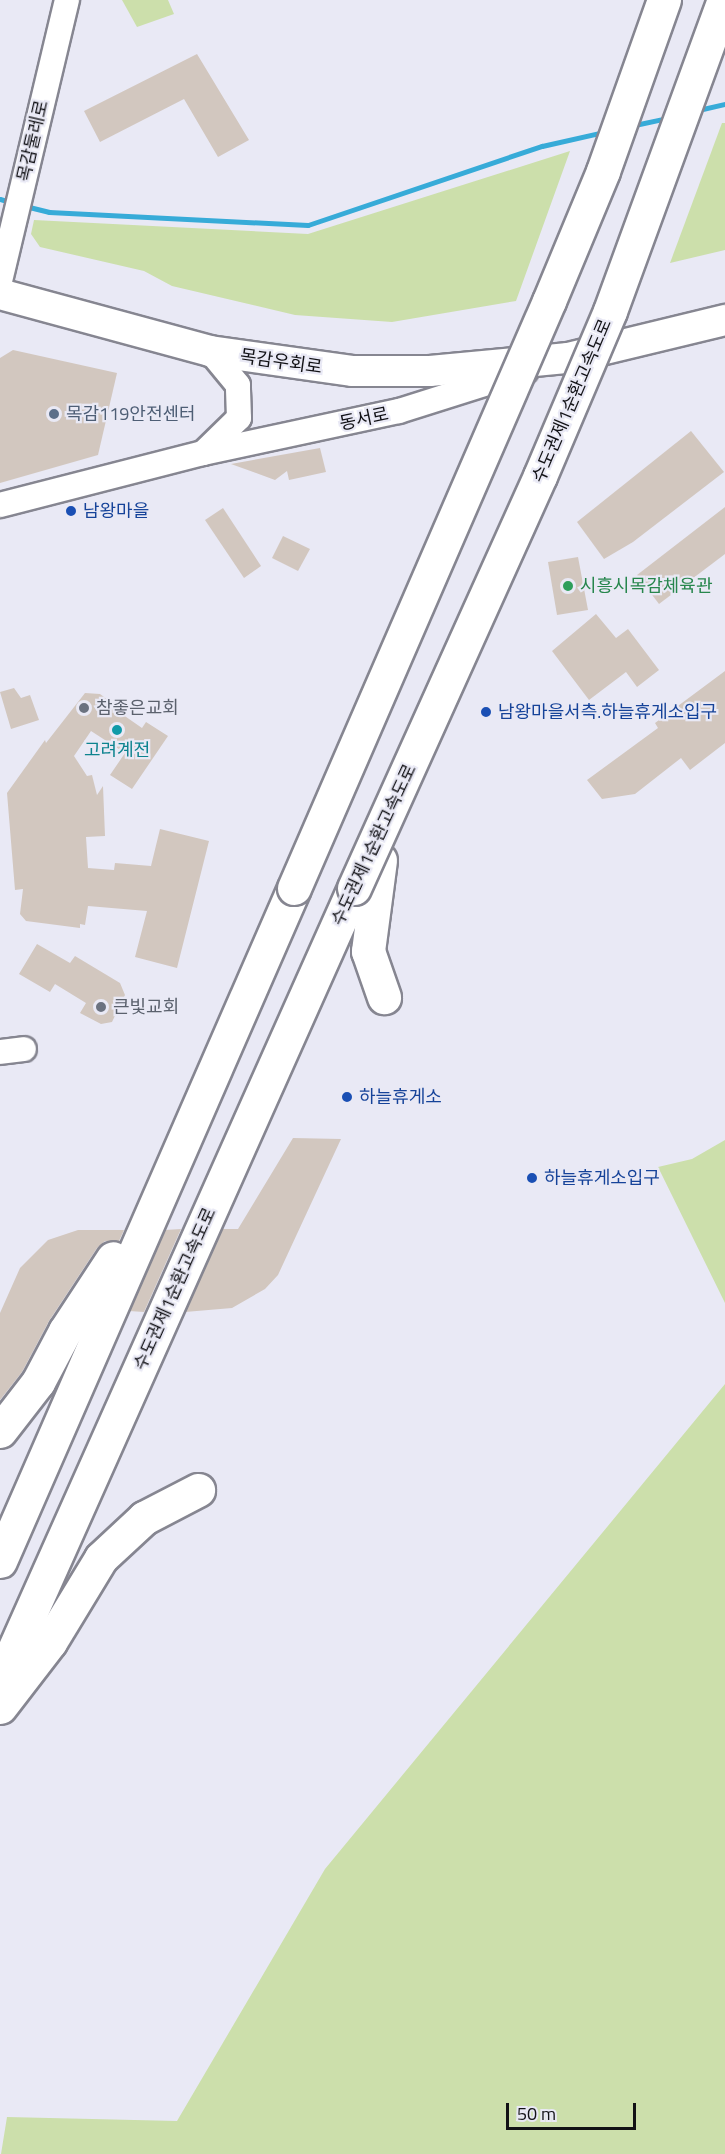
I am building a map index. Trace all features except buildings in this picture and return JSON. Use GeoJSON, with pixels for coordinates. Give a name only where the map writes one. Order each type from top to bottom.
{"type":"FeatureCollection","features":[{"type":"Feature","properties":{"kind":"highway"},"geometry":{"type":"LineString","coordinates":[[0,1561],[554,290],[603,171],[664,0]]}},
{"type":"Feature","properties":{"kind":"highway","name":"수도권제1순환고속도로"},"geometry":{"type":"LineString","coordinates":[[0,1681],[411,764],[610,311],[724,0]]}},
{"type":"Feature","properties":{"kind":"highway"},"geometry":{"type":"LineString","coordinates":[[384,998],[368,951],[375,882],[411,764]]}},
{"type":"Feature","properties":{"kind":"highway"},"geometry":{"type":"LineString","coordinates":[[0,1431],[38,1382],[65,1332],[165,1179]]}},
{"type":"Feature","properties":{"kind":"highway"},"geometry":{"type":"LineString","coordinates":[[0,1707],[50,1642],[101,1558],[144,1518],[198,1490]]}},
{"type":"Feature","properties":{"kind":"main road","name":"목감우회로"},"geometry":{"type":"LineString","coordinates":[[0,294],[210,351],[352,371],[430,371],[568,358]]}},
{"type":"Feature","properties":{"kind":"main road","name":"동서로"},"geometry":{"type":"LineString","coordinates":[[568,358],[725,320]]}},
{"type":"Feature","properties":{"kind":"street","name":"목감둘레로"},"geometry":{"type":"LineString","coordinates":[[0,282],[67,0]]}},
{"type":"Feature","properties":{"kind":"street"},"geometry":{"type":"LineString","coordinates":[[203,453],[239,418],[238,385],[210,351]]}},
{"type":"Feature","properties":{"kind":"street","name":"동서로"},"geometry":{"type":"LineString","coordinates":[[0,505],[203,453],[399,411],[568,358]]}},
{"type":"Feature","properties":{"kind":"street"},"geometry":{"type":"LineString","coordinates":[[0,1052],[24,1049]]}},
{"type":"Feature","properties":{"kind":"green space"},"geometry":{"type":"Polygon","coordinates":[[[122,0],[168,0],[174,14],[137,27],[122,0]]]}},
{"type":"Feature","properties":{"kind":"green space"},"geometry":{"type":"Polygon","coordinates":[[[722,123],[725,123],[725,250],[670,263],[722,123]]]}},
{"type":"Feature","properties":{"kind":"green space"},"geometry":{"type":"Polygon","coordinates":[[[570,151],[516,301],[392,322],[295,315],[172,286],[144,271],[40,247],[31,234],[34,220],[308,234],[570,151]]]}},
{"type":"Feature","properties":{"kind":"green space"},"geometry":{"type":"Polygon","coordinates":[[[725,1140],[725,1303],[658,1167],[692,1159],[725,1140]]]}},
{"type":"Feature","properties":{"kind":"green space"},"geometry":{"type":"Polygon","coordinates":[[[725,1384],[725,2154],[1,2154],[7,2117],[177,2121],[325,1869],[725,1384]]]}},
{"type":"Feature","properties":{"kind":"waterway"},"geometry":{"type":"LineString","coordinates":[[694,111],[725,104]]}},
{"type":"Feature","properties":{"kind":"waterway"},"geometry":{"type":"LineString","coordinates":[[630,126],[668,118]]}},
{"type":"Feature","properties":{"kind":"waterway"},"geometry":{"type":"LineString","coordinates":[[25,206],[49,212],[308,225],[542,146],[604,132]]}},
{"type":"Feature","properties":{"kind":"waterway"},"geometry":{"type":"LineString","coordinates":[[0,199],[13,203]]}},
{"type":"Feature","properties":{"kind":"place","name":"목감119안전센터"},"geometry":{"type":"Point","coordinates":[54,414]}},
{"type":"Feature","properties":{"kind":"place","name":"남왕마을"},"geometry":{"type":"Point","coordinates":[71,511]}},
{"type":"Feature","properties":{"kind":"place","name":"시흥시목감체육관"},"geometry":{"type":"Point","coordinates":[568,586]}},
{"type":"Feature","properties":{"kind":"place","name":"참좋은교회"},"geometry":{"type":"Point","coordinates":[84,708]}},
{"type":"Feature","properties":{"kind":"place","name":"남왕마을서측.하늘휴게소입구"},"geometry":{"type":"Point","coordinates":[486,712]}},
{"type":"Feature","properties":{"kind":"place","name":"고려계전"},"geometry":{"type":"Point","coordinates":[117,730]}},
{"type":"Feature","properties":{"kind":"place","name":"큰빛교회"},"geometry":{"type":"Point","coordinates":[101,1007]}},
{"type":"Feature","properties":{"kind":"place","name":"하늘휴게소"},"geometry":{"type":"Point","coordinates":[347,1097]}},
{"type":"Feature","properties":{"kind":"place","name":"하늘휴게소입구"},"geometry":{"type":"Point","coordinates":[532,1178]}}]}
